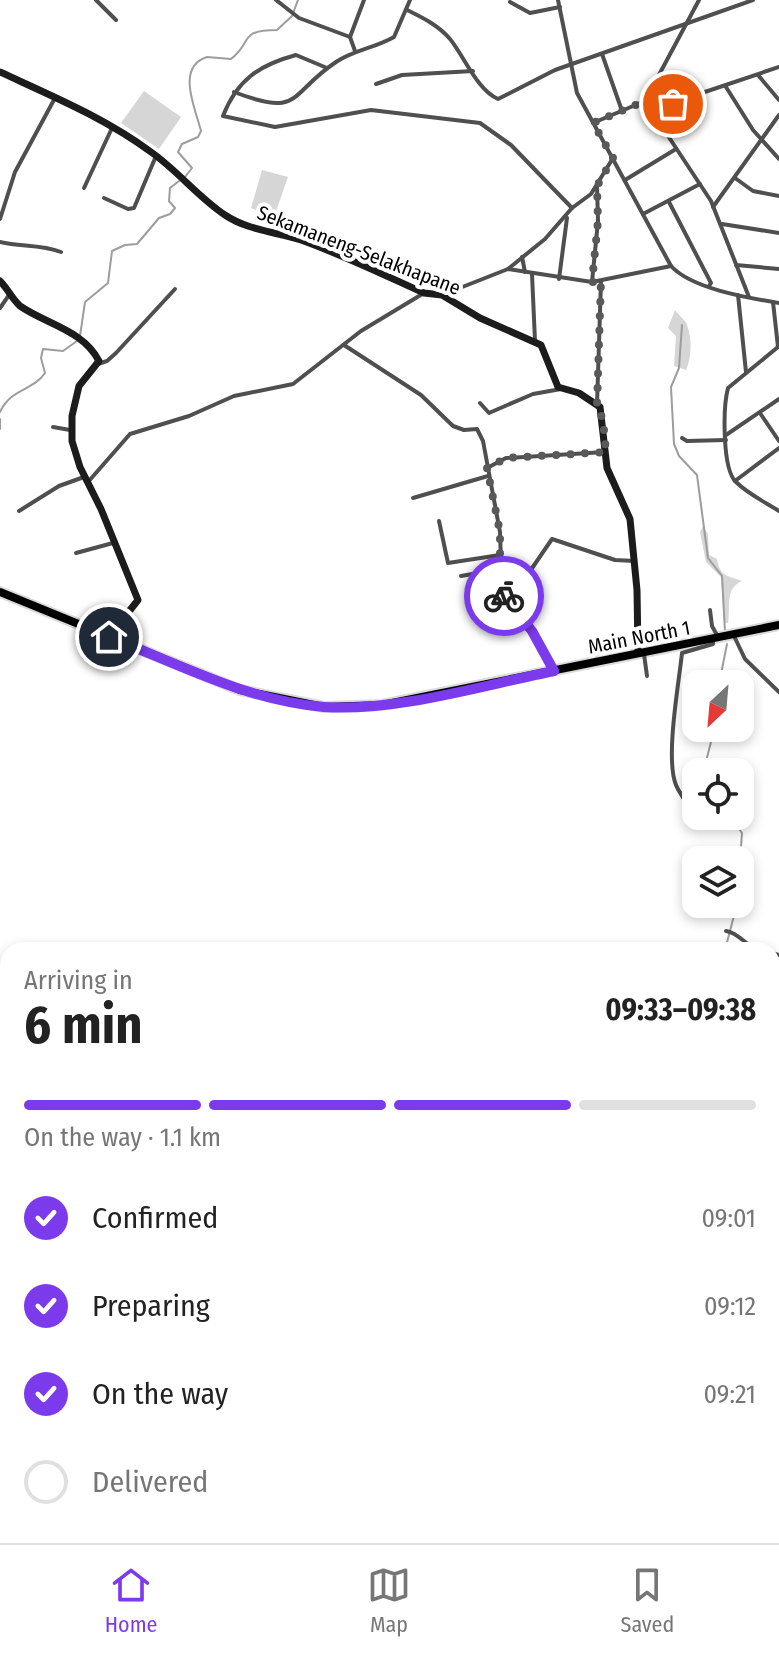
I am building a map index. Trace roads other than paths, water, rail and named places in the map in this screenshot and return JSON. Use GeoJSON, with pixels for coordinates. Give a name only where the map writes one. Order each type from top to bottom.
{"type":"FeatureCollection","features":[{"type":"Feature","properties":{"kind":"main road","name":"Main North 1"},"geometry":{"type":"LineString","coordinates":[[0,592],[240,690],[293,703],[350,707],[554,671],[779,625]]}},
{"type":"Feature","properties":{"kind":"street"},"geometry":{"type":"LineString","coordinates":[[96,0],[116,20]]}},
{"type":"Feature","properties":{"kind":"street"},"geometry":{"type":"LineString","coordinates":[[276,0],[299,18],[350,37]]}},
{"type":"Feature","properties":{"kind":"street"},"geometry":{"type":"LineString","coordinates":[[355,51],[350,37],[364,0]]}},
{"type":"Feature","properties":{"kind":"street"},"geometry":{"type":"LineString","coordinates":[[234,92],[274,105],[286,103],[306,90],[327,68],[355,51],[394,37],[410,0]]}},
{"type":"Feature","properties":{"kind":"street"},"geometry":{"type":"LineString","coordinates":[[558,0],[575,87],[671,266],[677,273],[709,286],[776,303],[778,348],[728,388],[726,438],[728,470],[735,481],[779,511]]}},
{"type":"Feature","properties":{"kind":"street"},"geometry":{"type":"LineString","coordinates":[[593,123],[645,101],[699,0]]}},
{"type":"Feature","properties":{"kind":"street"},"geometry":{"type":"LineString","coordinates":[[407,10],[434,24],[448,36],[493,97],[498,99],[570,65],[753,0]]}},
{"type":"Feature","properties":{"kind":"street"},"geometry":{"type":"LineString","coordinates":[[510,2],[530,13],[560,7]]}},
{"type":"Feature","properties":{"kind":"street"},"geometry":{"type":"LineString","coordinates":[[602,54],[621,110]]}},
{"type":"Feature","properties":{"kind":"street"},"geometry":{"type":"LineString","coordinates":[[327,68],[296,55],[247,77],[234,92],[223,116],[275,127],[371,110],[480,123],[511,145],[572,208]]}},
{"type":"Feature","properties":{"kind":"street"},"geometry":{"type":"LineString","coordinates":[[660,124],[678,101],[779,67]]}},
{"type":"Feature","properties":{"kind":"street"},"geometry":{"type":"LineString","coordinates":[[376,84],[402,75],[473,71]]}},
{"type":"Feature","properties":{"kind":"street","name":"Sekamaneng-Selakhapane"},"geometry":{"type":"LineString","coordinates":[[0,72],[113,126],[156,156],[195,194],[225,215],[270,234],[309,244],[424,293],[442,295],[480,318],[534,342]]}},
{"type":"Feature","properties":{"kind":"street"},"geometry":{"type":"LineString","coordinates":[[758,75],[779,100]]}},
{"type":"Feature","properties":{"kind":"street"},"geometry":{"type":"LineString","coordinates":[[726,87],[761,140],[779,159]]}},
{"type":"Feature","properties":{"kind":"street"},"geometry":{"type":"LineString","coordinates":[[0,219],[17,166],[55,98]]}},
{"type":"Feature","properties":{"kind":"street"},"geometry":{"type":"LineString","coordinates":[[645,101],[713,207],[749,297]]}},
{"type":"Feature","properties":{"kind":"street"},"geometry":{"type":"LineString","coordinates":[[653,112],[664,116]]}},
{"type":"Feature","properties":{"kind":"street"},"geometry":{"type":"LineString","coordinates":[[713,207],[779,115]]}},
{"type":"Feature","properties":{"kind":"street"},"geometry":{"type":"LineString","coordinates":[[84,188],[113,126]]}},
{"type":"Feature","properties":{"kind":"street"},"geometry":{"type":"LineString","coordinates":[[625,180],[676,149]]}},
{"type":"Feature","properties":{"kind":"street"},"geometry":{"type":"LineString","coordinates":[[104,198],[128,209],[134,208],[156,156]]}},
{"type":"Feature","properties":{"kind":"street"},"geometry":{"type":"LineString","coordinates":[[442,295],[508,269],[597,186],[613,158]]}},
{"type":"Feature","properties":{"kind":"street"},"geometry":{"type":"LineString","coordinates":[[735,178],[753,191],[779,196]]}},
{"type":"Feature","properties":{"kind":"street"},"geometry":{"type":"LineString","coordinates":[[643,214],[700,184]]}},
{"type":"Feature","properties":{"kind":"street"},"geometry":{"type":"LineString","coordinates":[[592,282],[598,221],[597,186]]}},
{"type":"Feature","properties":{"kind":"street"},"geometry":{"type":"LineString","coordinates":[[669,202],[711,283],[709,286]]}},
{"type":"Feature","properties":{"kind":"street"},"geometry":{"type":"LineString","coordinates":[[559,279],[566,217]]}},
{"type":"Feature","properties":{"kind":"street"},"geometry":{"type":"LineString","coordinates":[[722,224],[779,233]]}},
{"type":"Feature","properties":{"kind":"street"},"geometry":{"type":"LineString","coordinates":[[0,242],[26,247],[42,244],[61,252]]}},
{"type":"Feature","properties":{"kind":"street"},"geometry":{"type":"LineString","coordinates":[[522,257],[525,272]]}},
{"type":"Feature","properties":{"kind":"street"},"geometry":{"type":"LineString","coordinates":[[736,265],[779,269]]}},
{"type":"Feature","properties":{"kind":"street"},"geometry":{"type":"LineString","coordinates":[[508,269],[592,282],[671,266]]}},
{"type":"Feature","properties":{"kind":"street"},"geometry":{"type":"LineString","coordinates":[[532,274],[534,342],[544,349],[561,389]]}},
{"type":"Feature","properties":{"kind":"street"},"geometry":{"type":"LineString","coordinates":[[0,281],[23,308],[80,340],[97,356],[98,364]]}},
{"type":"Feature","properties":{"kind":"street"},"geometry":{"type":"LineString","coordinates":[[601,281],[597,405],[603,420],[607,468],[630,519],[641,653],[647,676]]}},
{"type":"Feature","properties":{"kind":"street"},"geometry":{"type":"LineString","coordinates":[[109,637],[138,600],[86,480],[70,430],[81,380],[122,347],[175,289]]}},
{"type":"Feature","properties":{"kind":"street"},"geometry":{"type":"LineString","coordinates":[[19,511],[59,486],[92,481],[130,434],[189,416],[234,396],[293,384],[361,331],[424,293]]}},
{"type":"Feature","properties":{"kind":"street"},"geometry":{"type":"LineString","coordinates":[[0,308],[11,294]]}},
{"type":"Feature","properties":{"kind":"street"},"geometry":{"type":"LineString","coordinates":[[738,295],[746,372]]}},
{"type":"Feature","properties":{"kind":"street"},"geometry":{"type":"LineString","coordinates":[[344,345],[421,395],[453,426],[464,430],[477,429],[500,532],[500,581],[505,598],[532,631],[554,671]]}},
{"type":"Feature","properties":{"kind":"street"},"geometry":{"type":"LineString","coordinates":[[480,403],[489,413],[533,394],[561,389],[579,393],[597,405]]}},
{"type":"Feature","properties":{"kind":"street"},"geometry":{"type":"LineString","coordinates":[[682,438],[687,441],[726,438],[779,399]]}},
{"type":"Feature","properties":{"kind":"street"},"geometry":{"type":"LineString","coordinates":[[759,412],[779,441]]}},
{"type":"Feature","properties":{"kind":"street"},"geometry":{"type":"LineString","coordinates":[[53,427],[70,430]]}},
{"type":"Feature","properties":{"kind":"street"},"geometry":{"type":"LineString","coordinates":[[735,481],[779,448]]}},
{"type":"Feature","properties":{"kind":"street"},"geometry":{"type":"LineString","coordinates":[[487,468],[506,458],[606,452]]}},
{"type":"Feature","properties":{"kind":"street"},"geometry":{"type":"LineString","coordinates":[[413,498],[488,476]]}},
{"type":"Feature","properties":{"kind":"street"},"geometry":{"type":"LineString","coordinates":[[439,521],[448,563],[500,555]]}},
{"type":"Feature","properties":{"kind":"street"},"geometry":{"type":"LineString","coordinates":[[505,598],[526,577],[552,539],[615,560],[635,561]]}},
{"type":"Feature","properties":{"kind":"street"},"geometry":{"type":"LineString","coordinates":[[76,553],[115,542]]}},
{"type":"Feature","properties":{"kind":"street"},"geometry":{"type":"LineString","coordinates":[[461,576],[484,572],[500,581]]}},
{"type":"Feature","properties":{"kind":"street"},"geometry":{"type":"LineString","coordinates":[[682,797],[675,782],[673,719],[682,653],[713,644],[716,638],[710,610]]}},
{"type":"Feature","properties":{"kind":"street"},"geometry":{"type":"LineString","coordinates":[[734,635],[745,659],[779,692]]}},
{"type":"Feature","properties":{"kind":"street"},"geometry":{"type":"LineString","coordinates":[[728,931],[746,942]]}},
{"type":"Feature","properties":{"kind":"waterway"},"geometry":{"type":"LineString","coordinates":[[185,177],[192,168],[178,152],[182,144],[198,137],[201,131],[190,90],[192,70],[197,62],[207,57],[231,59],[251,35],[277,30],[292,16],[298,0]]}},
{"type":"Feature","properties":{"kind":"waterway"},"geometry":{"type":"LineString","coordinates":[[80,336],[85,302],[108,283],[112,251],[137,244],[159,218],[170,214],[175,208],[169,201],[170,188],[179,181]]}},
{"type":"Feature","properties":{"kind":"waterway"},"geometry":{"type":"LineString","coordinates":[[682,325],[679,368],[671,387],[674,444],[679,456],[697,475],[708,558],[722,576],[725,632]]}},
{"type":"Feature","properties":{"kind":"waterway"},"geometry":{"type":"LineString","coordinates":[[0,412],[10,398],[45,373],[41,358],[43,349],[63,351],[77,341]]}},
{"type":"Feature","properties":{"kind":"waterway"},"geometry":{"type":"LineString","coordinates":[[0,419],[0,429]]}},
{"type":"Feature","properties":{"kind":"waterway"},"geometry":{"type":"LineString","coordinates":[[722,670],[727,644]]}},
{"type":"Feature","properties":{"kind":"waterway"},"geometry":{"type":"LineString","coordinates":[[707,758],[711,742]]}},
{"type":"Feature","properties":{"kind":"waterway"},"geometry":{"type":"LineString","coordinates":[[740,830],[741,846]]}},
{"type":"Feature","properties":{"kind":"waterway"},"geometry":{"type":"LineString","coordinates":[[727,942],[733,918]]}}]}
